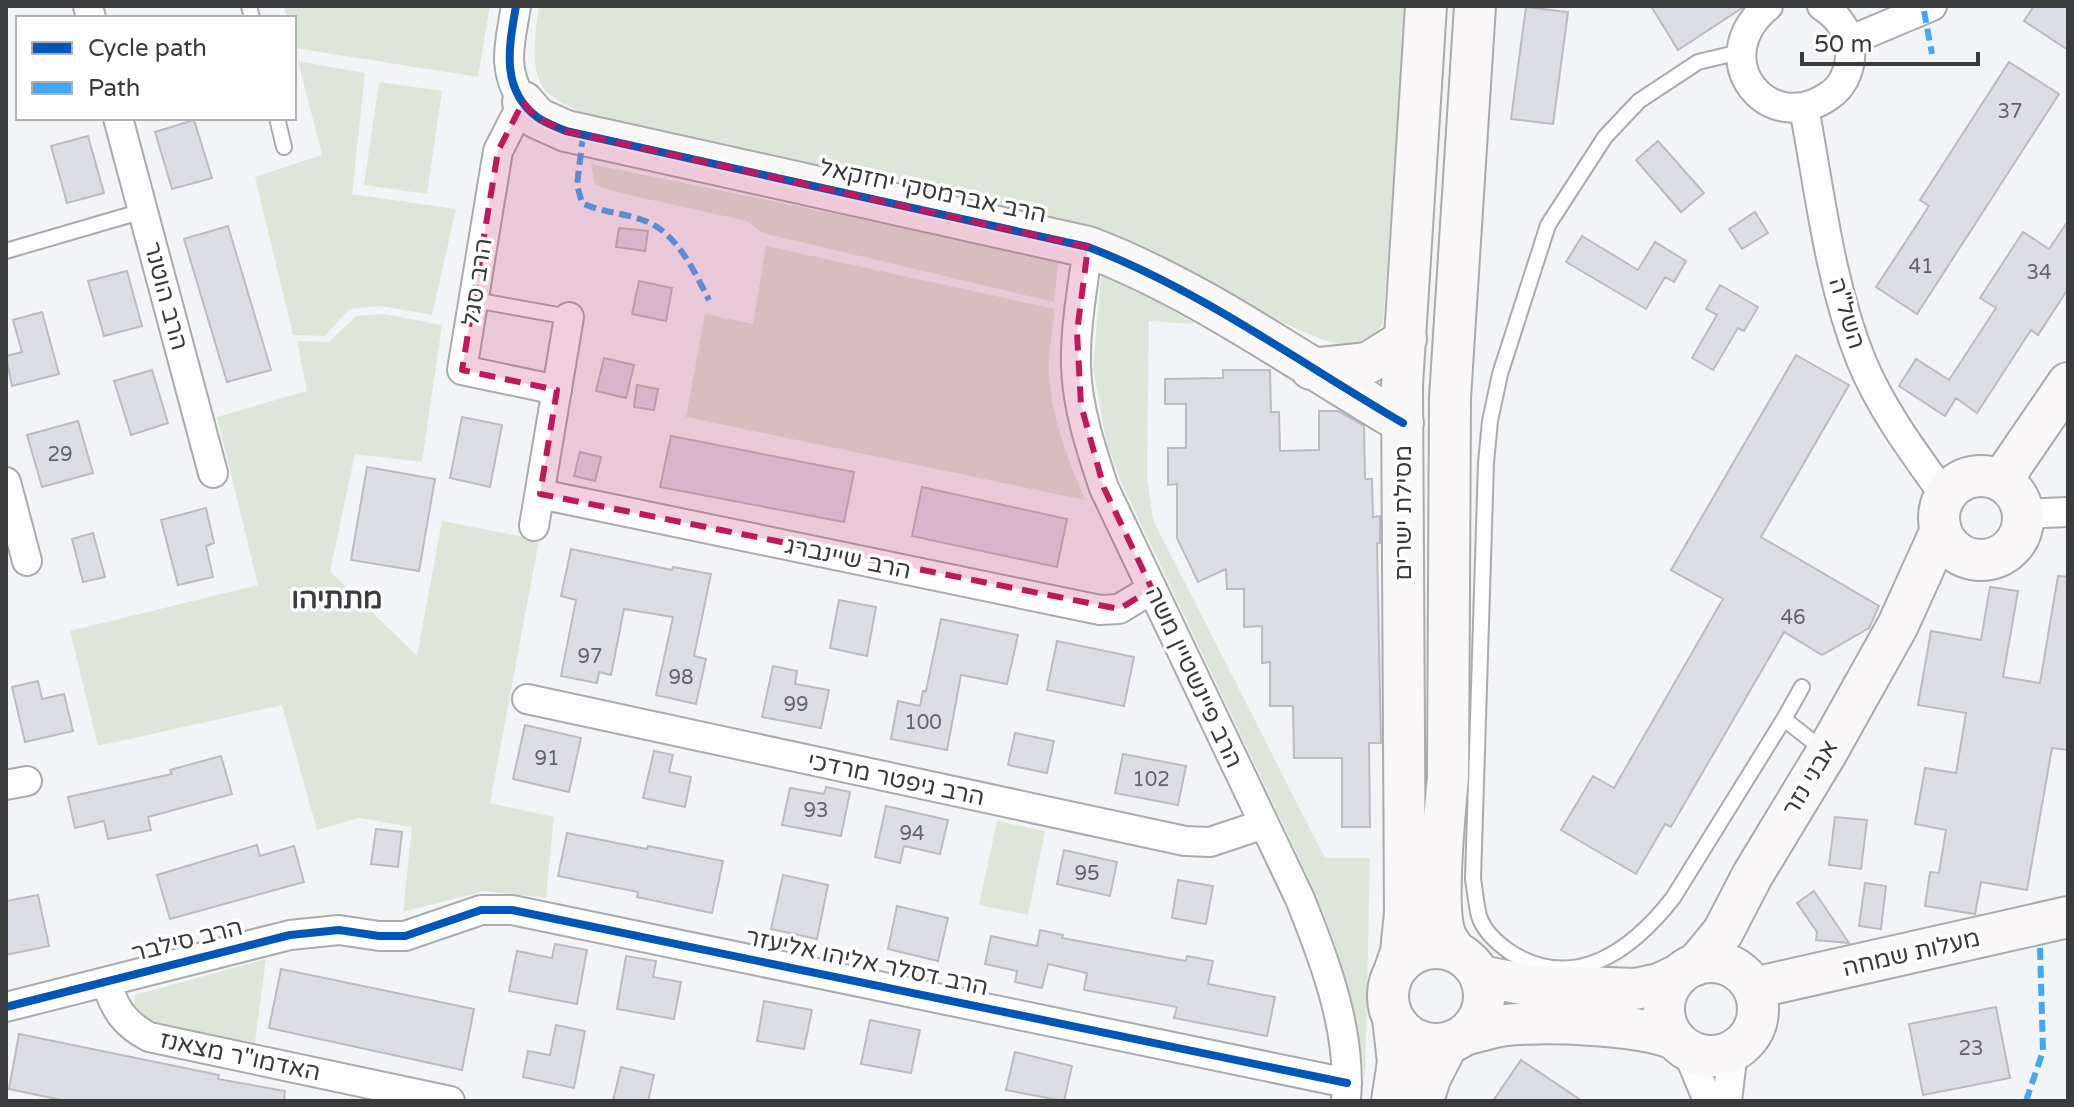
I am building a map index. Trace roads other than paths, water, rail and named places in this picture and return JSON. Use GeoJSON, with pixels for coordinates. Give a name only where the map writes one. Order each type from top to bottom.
{"type":"FeatureCollection","features":[{"type":"Feature","properties":{"kind":"street"},"geometry":{"type":"LineString","coordinates":[[516,6],[509,67],[511,83],[523,102]]}},
{"type":"Feature","properties":{"kind":"street","name":"מסילת ישרים"},"geometry":{"type":"LineString","coordinates":[[1394,972],[1401,952],[1405,913],[1402,385],[1426,6]]}},
{"type":"Feature","properties":{"kind":"street","name":"מסילת ישרים"},"geometry":{"type":"LineString","coordinates":[[1468,965],[1446,935],[1442,913],[1448,777],[1450,398],[1475,6]]}},
{"type":"Feature","properties":{"kind":"street"},"geometry":{"type":"LineString","coordinates":[[1768,6],[1753,18],[1744,34],[1740,52],[1742,68],[1759,95],[1788,108],[1804,108],[1821,102],[1841,84],[1850,59],[1849,41],[1843,25],[1822,6]]}},
{"type":"Feature","properties":{"kind":"street"},"geometry":{"type":"LineString","coordinates":[[1849,41],[1932,6]]}},
{"type":"Feature","properties":{"kind":"street","name":"הרב אברמסקי יחזקאל"},"geometry":{"type":"LineString","coordinates":[[523,102],[537,118],[566,131],[1088,247],[1149,274],[1286,351],[1403,423]]}},
{"type":"Feature","properties":{"kind":"street","name":"הרב סגל"},"geometry":{"type":"LineString","coordinates":[[523,102],[498,151],[462,370],[557,390]]}},
{"type":"Feature","properties":{"kind":"street","name":"השל\"ה"},"geometry":{"type":"LineString","coordinates":[[1804,108],[1843,310],[1862,362],[1951,528]]}},
{"type":"Feature","properties":{"kind":"street","name":"הרב הוטנר"},"geometry":{"type":"LineString","coordinates":[[119,120],[213,473]]}},
{"type":"Feature","properties":{"kind":"street","name":"הרב פיינשטיין משה"},"geometry":{"type":"LineString","coordinates":[[1088,247],[1077,332],[1076,368],[1090,445],[1104,488],[1321,950],[1343,1038],[1346,1092]]}},
{"type":"Feature","properties":{"kind":"street"},"geometry":{"type":"LineString","coordinates":[[534,526],[569,317]]}},
{"type":"Feature","properties":{"kind":"street"},"geometry":{"type":"LineString","coordinates":[[1311,369],[1368,363],[1406,339]]}},
{"type":"Feature","properties":{"kind":"street"},"geometry":{"type":"LineString","coordinates":[[2001,481],[2068,383]]}},
{"type":"Feature","properties":{"kind":"street"},"geometry":{"type":"LineString","coordinates":[[1989,477],[2001,481],[2016,495],[2023,514],[2023,527],[2009,550],[1986,560],[1951,528],[1964,480],[1989,477]]}},
{"type":"Feature","properties":{"kind":"street"},"geometry":{"type":"LineString","coordinates":[[6,482],[27,561]]}},
{"type":"Feature","properties":{"kind":"street","name":"הרב שיינברג"},"geometry":{"type":"LineString","coordinates":[[540,494],[1100,610],[1119,609],[1152,589]]}},
{"type":"Feature","properties":{"kind":"street"},"geometry":{"type":"LineString","coordinates":[[2023,514],[2068,512]]}},
{"type":"Feature","properties":{"kind":"street","name":"אבני נזר"},"geometry":{"type":"LineString","coordinates":[[1724,973],[1752,876],[1827,752],[1951,528]]}},
{"type":"Feature","properties":{"kind":"street","name":"הרב גיפטר מרדכי"},"geometry":{"type":"LineString","coordinates":[[527,699],[1185,841],[1210,842],[1264,824]]}},
{"type":"Feature","properties":{"kind":"street","name":"הרב דסלר אליהו אליעזר"},"geometry":{"type":"LineString","coordinates":[[379,936],[405,936],[426,931],[481,910],[512,910],[1346,1092]]}},
{"type":"Feature","properties":{"kind":"street","name":"מעלות שמחה"},"geometry":{"type":"LineString","coordinates":[[1468,965],[1528,985],[1635,989],[2068,917]]}},
{"type":"Feature","properties":{"kind":"street","name":"הרב סילבר"},"geometry":{"type":"LineString","coordinates":[[6,1007],[290,935],[339,930],[379,936]]}},
{"type":"Feature","properties":{"kind":"street","name":"מעלות שמחה"},"geometry":{"type":"LineString","coordinates":[[1724,973],[2068,940]]}},
{"type":"Feature","properties":{"kind":"street"},"geometry":{"type":"LineString","coordinates":[[1392,1101],[1398,1062],[1388,995],[1394,972],[1415,953],[1443,949],[1468,965],[1484,993],[1482,1009],[1475,1024],[1456,1039],[1430,1078],[1423,1101]]}},
{"type":"Feature","properties":{"kind":"street"},"geometry":{"type":"LineString","coordinates":[[1393,1018],[1403,1031],[1416,1040],[1432,1044],[1502,1026],[1526,1024],[1638,1028],[1662,1033],[1681,1045],[1700,1055],[1714,1056],[1733,1051],[1750,1037],[1756,1025],[1724,973],[1671,985],[1665,999],[1664,1014],[1668,1028],[1681,1045],[1708,1101]]}},
{"type":"Feature","properties":{"kind":"street","name":"האדמו\"ר מצאנז"},"geometry":{"type":"LineString","coordinates":[[106,982],[115,1008],[123,1020],[149,1037],[450,1101]]}},
{"type":"Feature","properties":{"kind":"street"},"geometry":{"type":"LineString","coordinates":[[1727,1101],[1733,1051]]}},
{"type":"Feature","properties":{"kind":"lane"},"geometry":{"type":"LineString","coordinates":[[1740,52],[1698,62],[1678,73],[1639,101],[1605,137],[1548,225],[1500,374],[1490,421],[1486,463],[1473,879],[1479,918],[1495,942],[1533,962],[1548,967],[1575,969],[1598,963],[1625,947],[1653,923],[1673,898],[1802,687]]}},
{"type":"Feature","properties":{"kind":"lane"},"geometry":{"type":"LineString","coordinates":[[277,120],[284,147]]}},
{"type":"Feature","properties":{"kind":"lane"},"geometry":{"type":"LineString","coordinates":[[6,251],[143,211]]}},
{"type":"Feature","properties":{"kind":"lane"},"geometry":{"type":"LineString","coordinates":[[474,300],[569,317]]}},
{"type":"Feature","properties":{"kind":"lane"},"geometry":{"type":"LineString","coordinates":[[1784,719],[1827,752]]}},
{"type":"Feature","properties":{"kind":"district","name":"מתתיהו"},"geometry":{"type":"Point","coordinates":[337,598]}}]}
